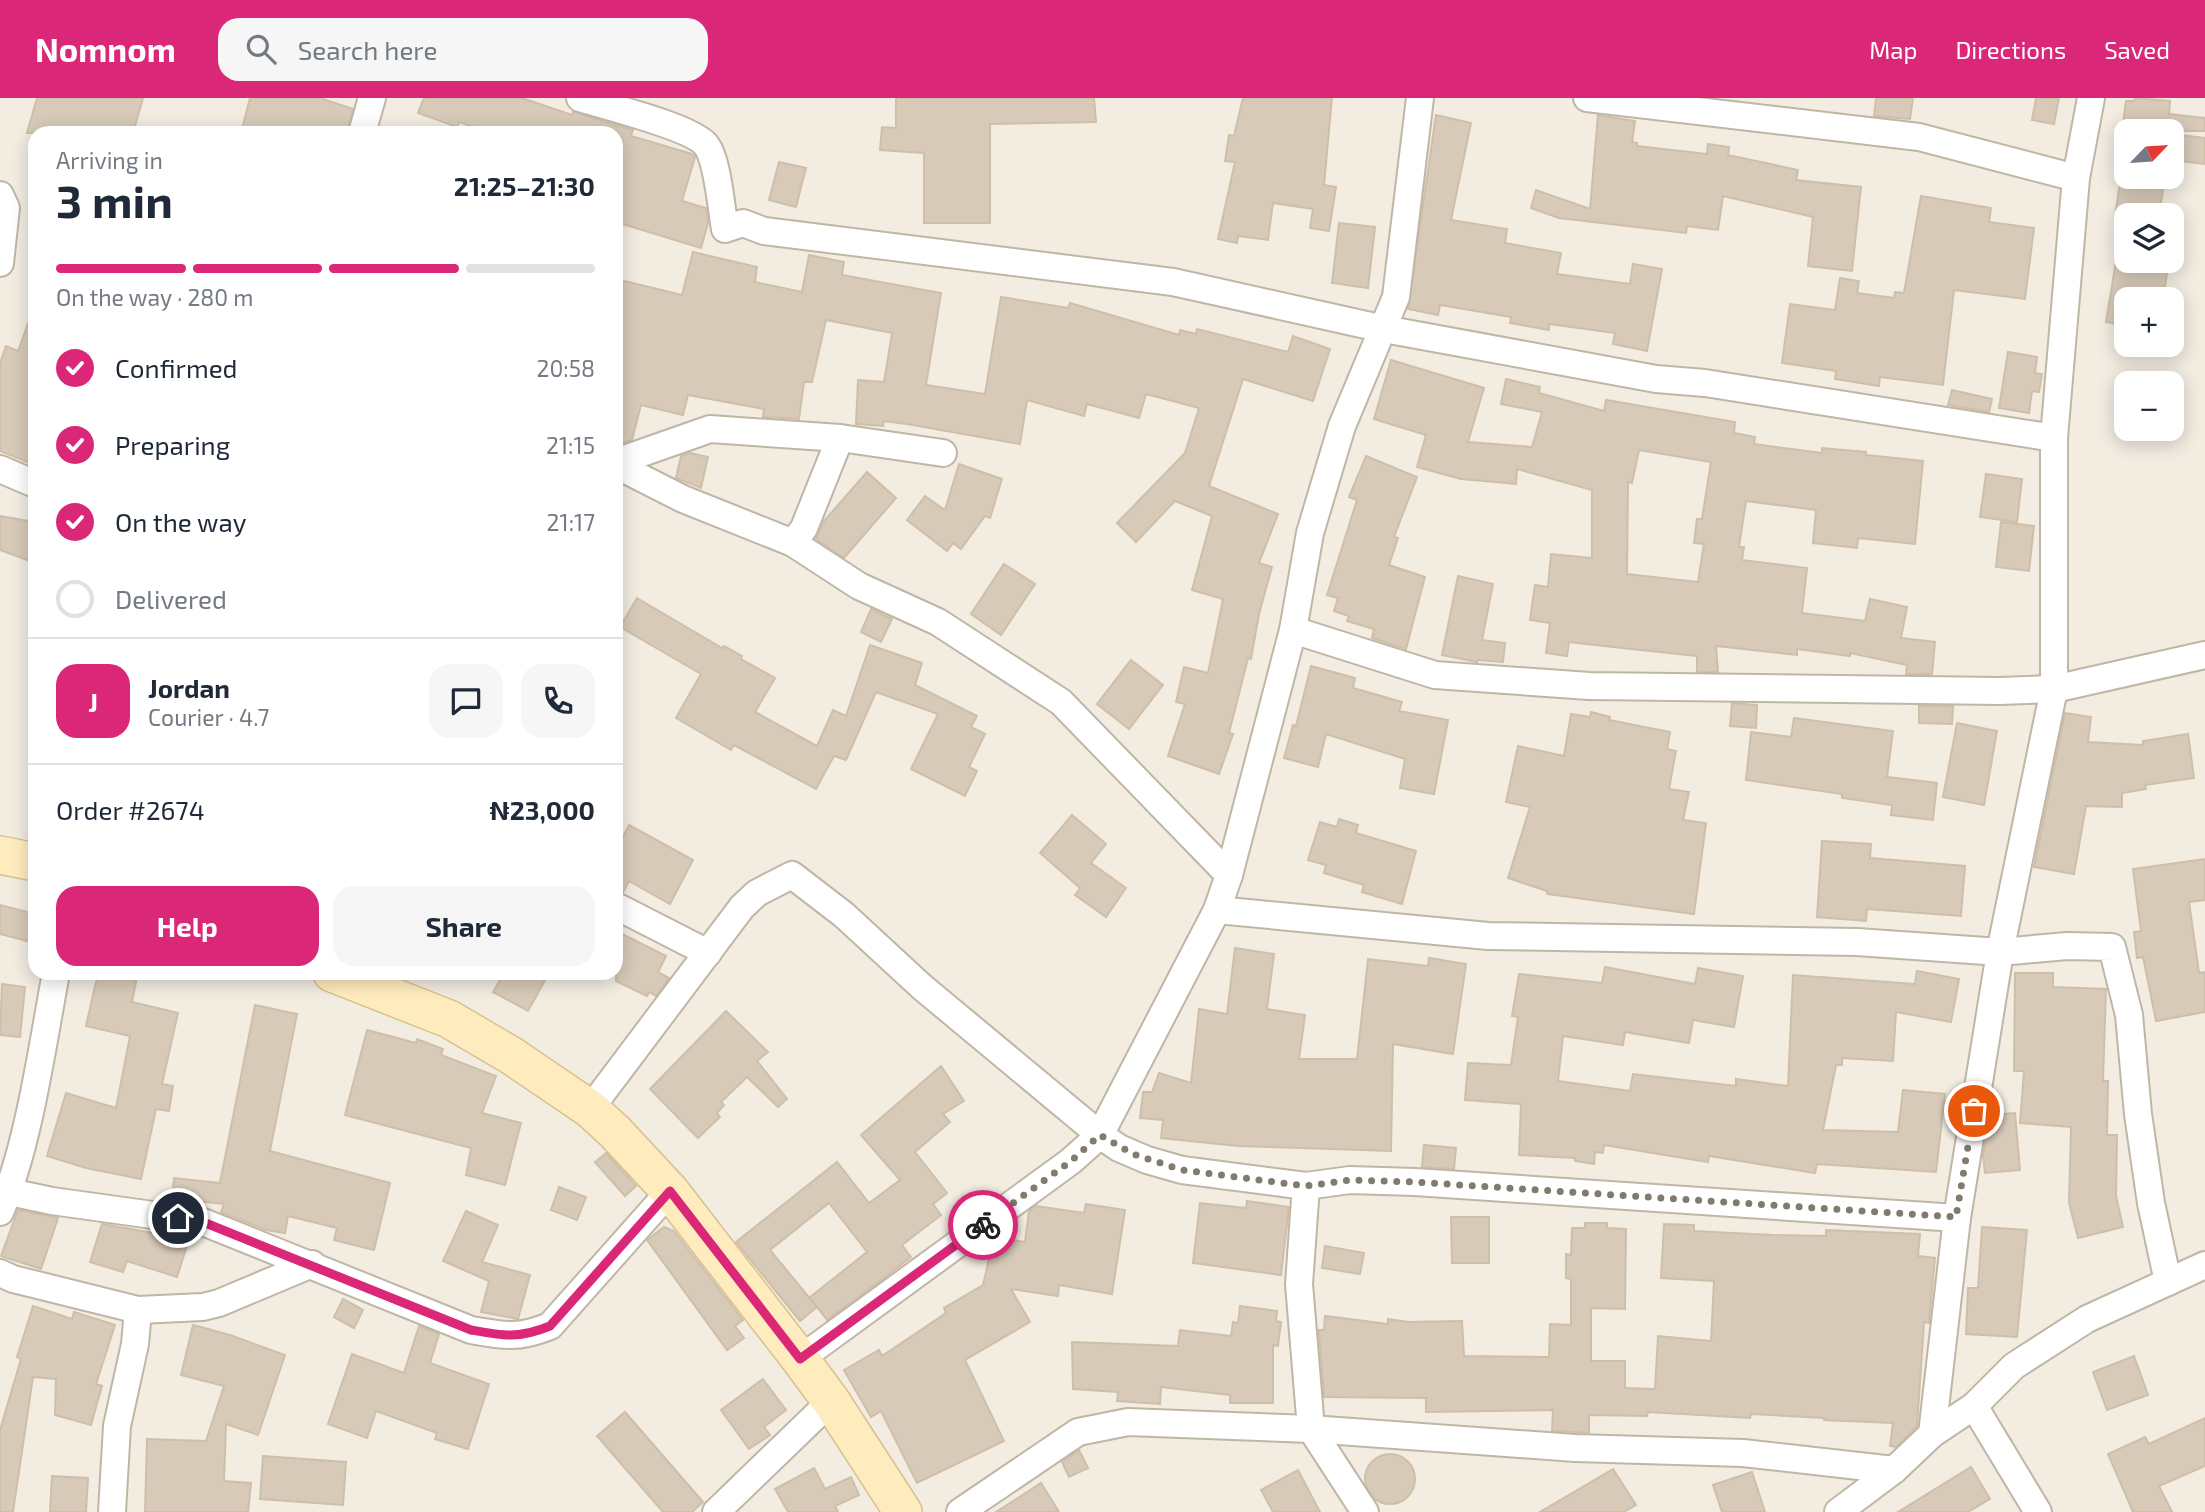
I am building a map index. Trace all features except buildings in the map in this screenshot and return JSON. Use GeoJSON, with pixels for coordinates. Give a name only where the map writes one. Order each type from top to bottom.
{"type":"FeatureCollection","features":[{"type":"Feature","properties":{"kind":"street"},"geometry":{"type":"LineString","coordinates":[[364,126],[372,98]]}},
{"type":"Feature","properties":{"kind":"street"},"geometry":{"type":"LineString","coordinates":[[580,98],[690,133],[706,144],[712,159],[725,229],[743,223],[764,231],[1173,282],[1384,329],[1656,379],[1705,383],[2054,438]]}},
{"type":"Feature","properties":{"kind":"street"},"geometry":{"type":"LineString","coordinates":[[800,1359],[1071,1161],[1100,1135],[1217,910],[1229,875],[1293,630],[1310,533],[1342,426],[1396,297],[1420,98]]}},
{"type":"Feature","properties":{"kind":"street"},"geometry":{"type":"LineString","coordinates":[[1587,98],[1919,137],[2076,178]]}},
{"type":"Feature","properties":{"kind":"street"},"geometry":{"type":"LineString","coordinates":[[1932,1434],[1956,1217],[2000,952],[2054,689],[2054,438],[2076,178],[2091,98]]}},
{"type":"Feature","properties":{"kind":"street"},"geometry":{"type":"LineString","coordinates":[[0,195],[6,208],[0,263]]}},
{"type":"Feature","properties":{"kind":"street"},"geometry":{"type":"LineString","coordinates":[[623,460],[710,429],[841,438],[943,453]]}},
{"type":"Feature","properties":{"kind":"street"},"geometry":{"type":"LineString","coordinates":[[793,543],[804,528],[841,438]]}},
{"type":"Feature","properties":{"kind":"street"},"geometry":{"type":"LineString","coordinates":[[623,467],[683,499],[793,543],[859,586],[938,622],[1061,702],[1229,875]]}},
{"type":"Feature","properties":{"kind":"street"},"geometry":{"type":"LineString","coordinates":[[0,469],[28,481]]}},
{"type":"Feature","properties":{"kind":"street"},"geometry":{"type":"LineString","coordinates":[[1293,630],[1435,675],[1589,686],[2000,691],[2054,689],[2205,655]]}},
{"type":"Feature","properties":{"kind":"street"},"geometry":{"type":"LineString","coordinates":[[0,855],[28,861]]}},
{"type":"Feature","properties":{"kind":"street"},"geometry":{"type":"LineString","coordinates":[[590,1109],[742,907],[758,892],[792,875],[844,915],[922,987],[1100,1135],[1119,1148],[1147,1160],[1182,1170],[1306,1186],[1350,1180],[1415,1182],[1956,1217]]}},
{"type":"Feature","properties":{"kind":"street"},"geometry":{"type":"LineString","coordinates":[[623,910],[708,953]]}},
{"type":"Feature","properties":{"kind":"street"},"geometry":{"type":"LineString","coordinates":[[1217,910],[1488,936],[1857,942],[2000,952],[2067,946],[2112,947],[2129,1015],[2138,1114],[2151,1203],[2168,1282]]}},
{"type":"Feature","properties":{"kind":"street"},"geometry":{"type":"LineString","coordinates":[[54,980],[3,1198],[203,1222],[471,1330],[507,1337],[526,1336],[550,1326],[670,1191]]}},
{"type":"Feature","properties":{"kind":"street"},"geometry":{"type":"LineString","coordinates":[[349,980],[449,1020],[512,1056],[590,1109],[670,1191],[831,1401],[903,1512]]}},
{"type":"Feature","properties":{"kind":"street"},"geometry":{"type":"LineString","coordinates":[[1306,1186],[1299,1284],[1311,1429],[1365,1512]]}},
{"type":"Feature","properties":{"kind":"street"},"geometry":{"type":"LineString","coordinates":[[0,1273],[13,1279],[138,1310],[203,1307],[219,1303],[312,1264]]}},
{"type":"Feature","properties":{"kind":"street"},"geometry":{"type":"LineString","coordinates":[[1838,1512],[1894,1470],[1932,1434],[1975,1406],[2014,1366],[2087,1319],[2205,1265]]}},
{"type":"Feature","properties":{"kind":"street"},"geometry":{"type":"LineString","coordinates":[[112,1512],[117,1426],[135,1344],[138,1310]]}},
{"type":"Feature","properties":{"kind":"street"},"geometry":{"type":"LineString","coordinates":[[716,1512],[831,1401]]}},
{"type":"Feature","properties":{"kind":"street"},"geometry":{"type":"LineString","coordinates":[[1975,1406],[2038,1512]]}},
{"type":"Feature","properties":{"kind":"street"},"geometry":{"type":"LineString","coordinates":[[960,1512],[1079,1432],[1128,1423],[1311,1429],[1574,1448],[1743,1453],[1894,1470]]}},
{"type":"Feature","properties":{"kind":"way so far"},"geometry":{"type":"LineString","coordinates":[[983,1225],[1071,1161],[1100,1135],[1119,1148],[1147,1160],[1182,1170],[1306,1186],[1350,1180],[1415,1182],[1956,1217],[1974,1111]]}},
{"type":"Feature","properties":{"kind":"route"},"geometry":{"type":"LineString","coordinates":[[178,1218],[203,1222],[471,1330],[507,1337],[526,1336],[550,1326],[670,1191],[800,1359],[983,1225]]}}]}
